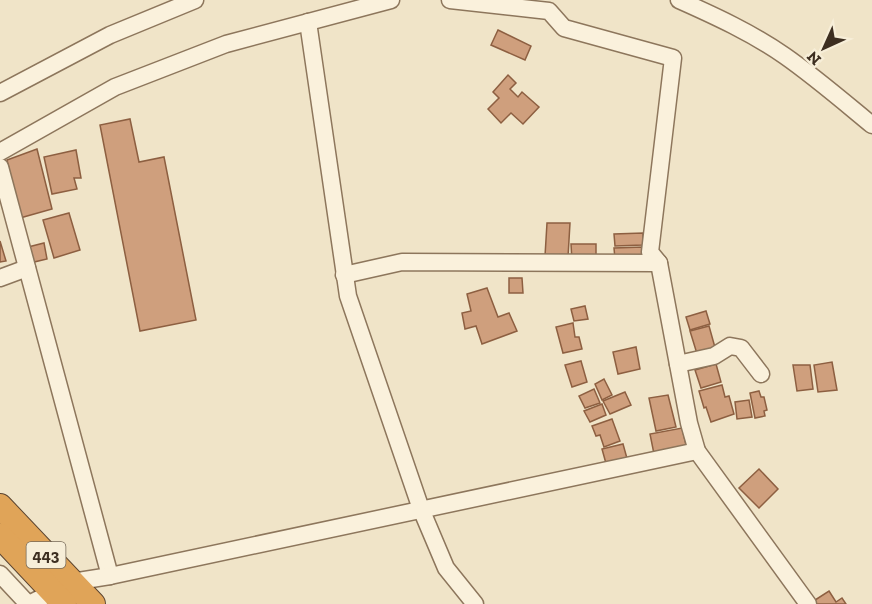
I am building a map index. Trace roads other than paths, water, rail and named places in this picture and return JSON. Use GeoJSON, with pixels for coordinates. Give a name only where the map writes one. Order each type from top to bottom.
{"type":"FeatureCollection","features":[{"type":"Feature","properties":{"kind":"highway","name":"443"},"geometry":{"type":"LineString","coordinates":[[0,506],[63,592]]}},
{"type":"Feature","properties":{"kind":"highway","name":"443"},"geometry":{"type":"LineString","coordinates":[[0,536],[63,592],[93,604]]}},
{"type":"Feature","properties":{"kind":"street"},"geometry":{"type":"LineString","coordinates":[[4,92],[110,35],[195,0]]}},
{"type":"Feature","properties":{"kind":"street"},"geometry":{"type":"LineString","coordinates":[[0,152],[115,87],[226,44],[391,0]]}},
{"type":"Feature","properties":{"kind":"street"},"geometry":{"type":"LineString","coordinates":[[450,0],[549,11],[564,28],[673,58],[651,252],[659,263],[689,423],[698,451],[808,604]]}},
{"type":"Feature","properties":{"kind":"street"},"geometry":{"type":"LineString","coordinates":[[679,0],[714,15],[784,55],[872,125]]}},
{"type":"Feature","properties":{"kind":"street"},"geometry":{"type":"LineString","coordinates":[[308,22],[348,296],[421,509],[446,568],[475,604]]}},
{"type":"Feature","properties":{"kind":"street"},"geometry":{"type":"LineString","coordinates":[[0,167],[110,576]]}},
{"type":"Feature","properties":{"kind":"street"},"geometry":{"type":"LineString","coordinates":[[344,275],[402,262],[659,263]]}},
{"type":"Feature","properties":{"kind":"street"},"geometry":{"type":"LineString","coordinates":[[0,278],[27,268]]}},
{"type":"Feature","properties":{"kind":"street"},"geometry":{"type":"LineString","coordinates":[[678,364],[714,356],[730,346],[741,348],[761,374]]}},
{"type":"Feature","properties":{"kind":"street"},"geometry":{"type":"LineString","coordinates":[[0,574],[29,604],[110,576],[698,451]]}}]}
